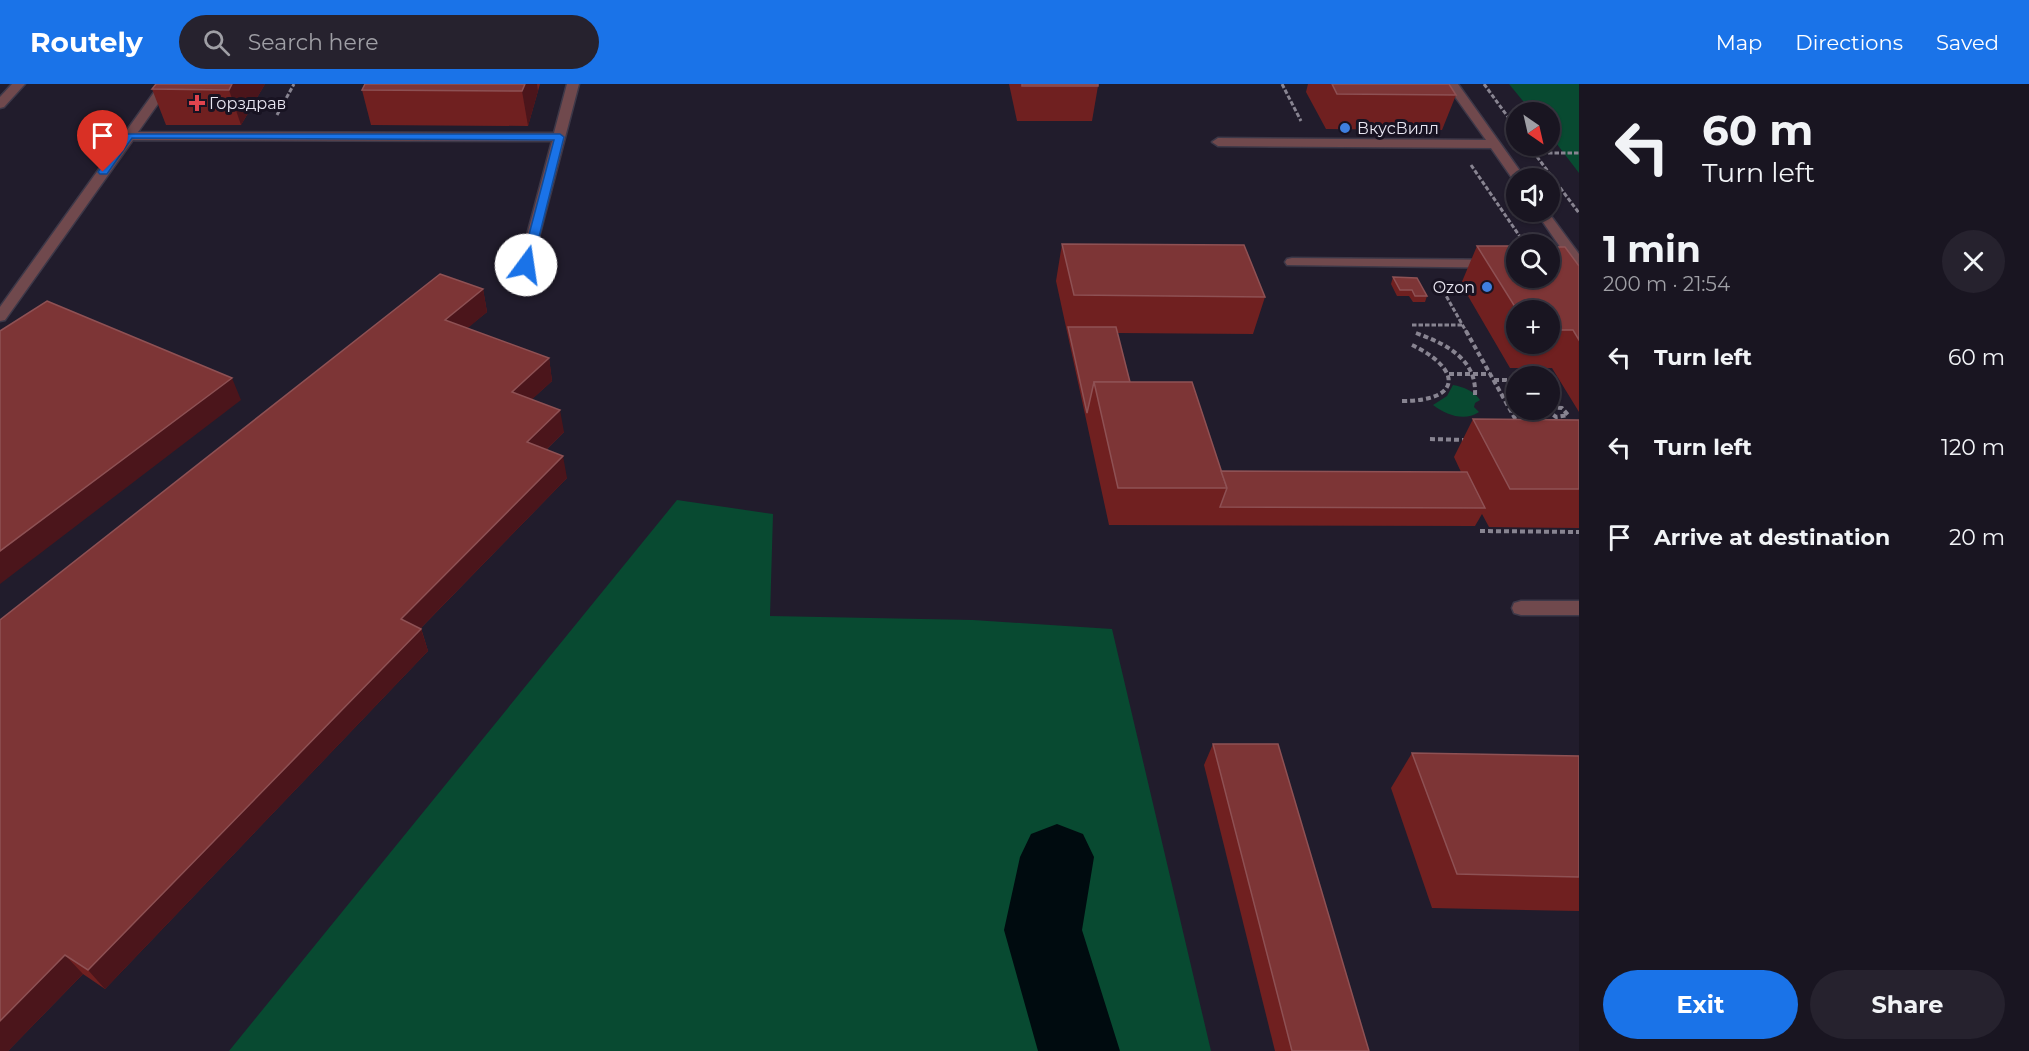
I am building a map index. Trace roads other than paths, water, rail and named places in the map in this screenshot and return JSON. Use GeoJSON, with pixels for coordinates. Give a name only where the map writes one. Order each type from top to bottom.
{"type":"FeatureCollection","features":[{"type":"Feature","properties":{"kind":"street"},"geometry":{"type":"LineString","coordinates":[[0,104],[19,84]]}},
{"type":"Feature","properties":{"kind":"street"},"geometry":{"type":"LineString","coordinates":[[0,317],[166,84]]}},
{"type":"Feature","properties":{"kind":"street"},"geometry":{"type":"LineString","coordinates":[[526,265],[573,84]]}},
{"type":"Feature","properties":{"kind":"street"},"geometry":{"type":"LineString","coordinates":[[1452,84],[1512,168]]}},
{"type":"Feature","properties":{"kind":"street"},"geometry":{"type":"LineString","coordinates":[[129,136],[560,137]]}},
{"type":"Feature","properties":{"kind":"street"},"geometry":{"type":"LineString","coordinates":[[1218,142],[1494,144]]}},
{"type":"Feature","properties":{"kind":"street"},"geometry":{"type":"LineString","coordinates":[[1549,222],[1579,264]]}},
{"type":"Feature","properties":{"kind":"street"},"geometry":{"type":"LineString","coordinates":[[1292,262],[1506,264]]}},
{"type":"Feature","properties":{"kind":"street"},"geometry":{"type":"LineString","coordinates":[[1560,264],[1579,264]]}},
{"type":"Feature","properties":{"kind":"street"},"geometry":{"type":"LineString","coordinates":[[1521,608],[1579,608]]}},
{"type":"Feature","properties":{"kind":"waterway"},"geometry":{"type":"LineString","coordinates":[[1057,857],[1043,930],[1079,1051]]}},
{"type":"Feature","properties":{"kind":"place","name":"Горздрав"},"geometry":{"type":"Point","coordinates":[197,103]}},
{"type":"Feature","properties":{"kind":"place","name":"ВкусВилл"},"geometry":{"type":"Point","coordinates":[1345,128]}},
{"type":"Feature","properties":{"kind":"place","name":"Ozon"},"geometry":{"type":"Point","coordinates":[1487,287]}}]}
